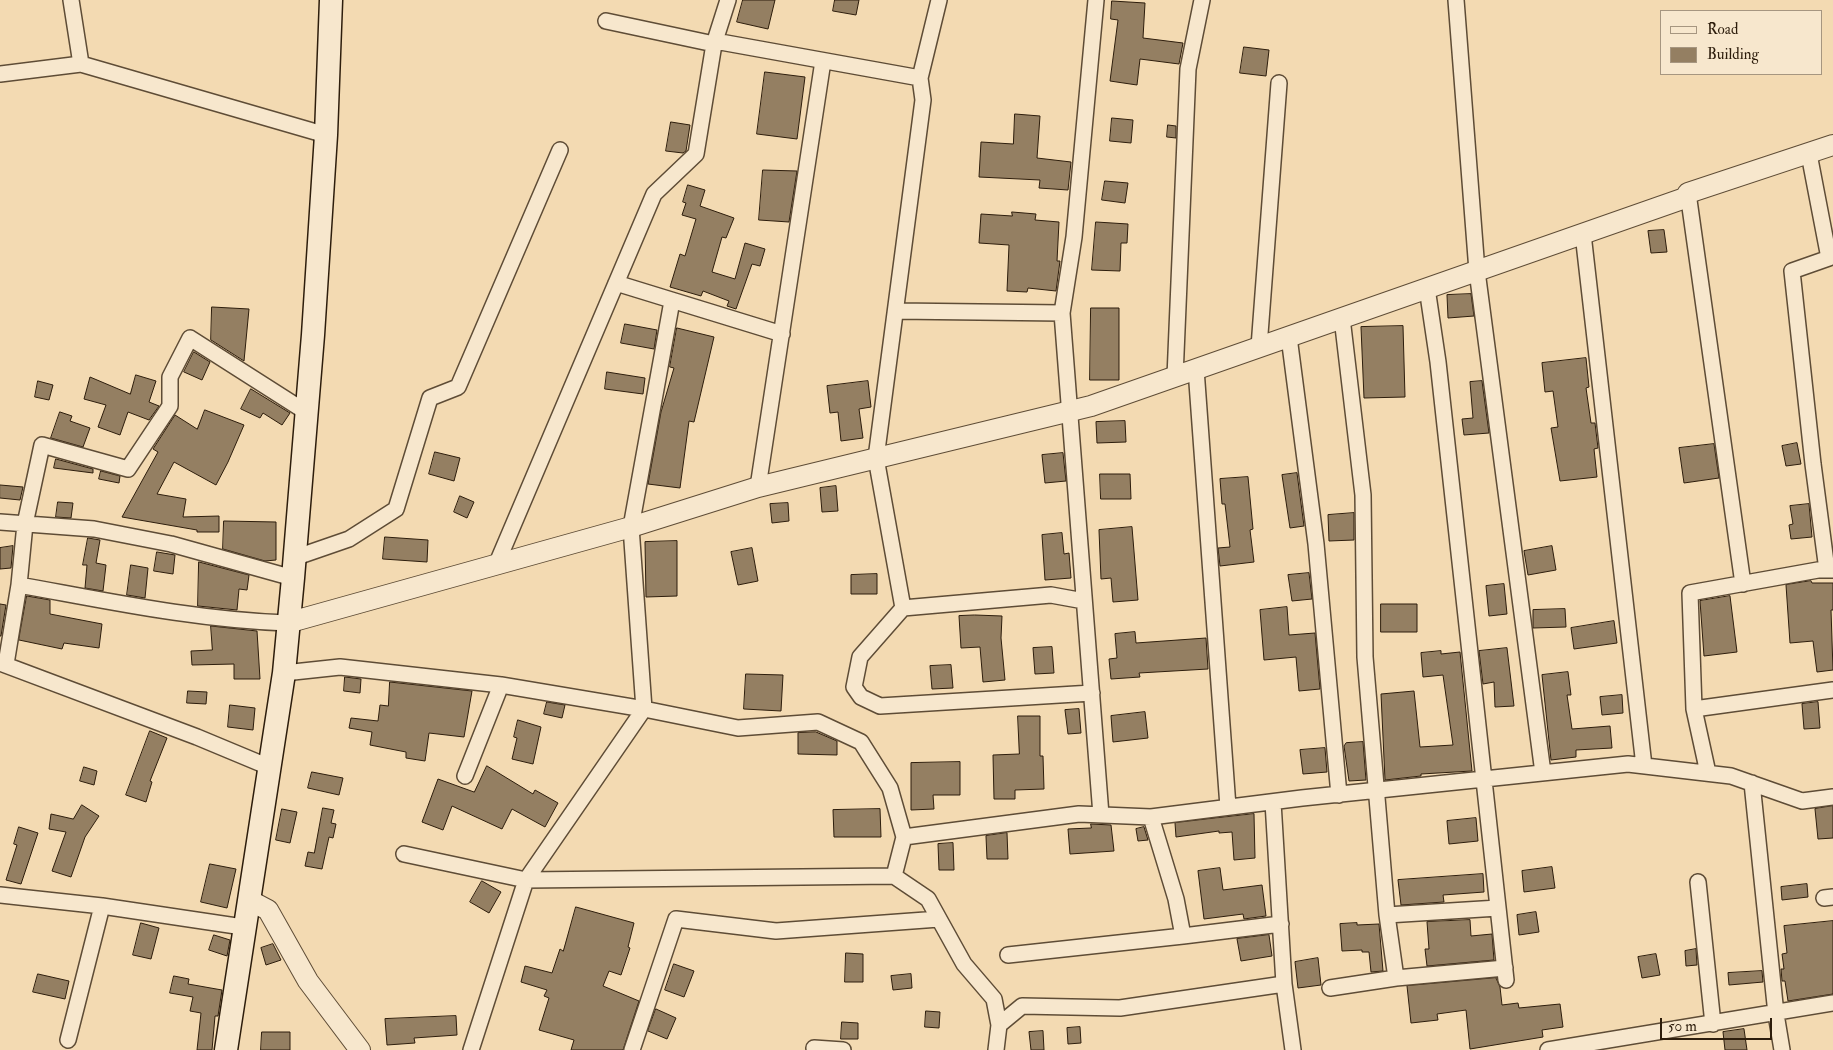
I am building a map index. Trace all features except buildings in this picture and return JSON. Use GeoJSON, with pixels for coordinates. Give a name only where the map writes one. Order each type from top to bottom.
{"type":"FeatureCollection","features":[{"type":"Feature","properties":{"kind":"main road"},"geometry":{"type":"LineString","coordinates":[[226,1050],[243,927],[284,673],[306,412],[326,135],[331,0]]}},
{"type":"Feature","properties":{"kind":"street"},"geometry":{"type":"LineString","coordinates":[[71,0],[81,64]]}},
{"type":"Feature","properties":{"kind":"street"},"geometry":{"type":"LineString","coordinates":[[497,563],[654,194],[696,154],[714,42],[728,0]]}},
{"type":"Feature","properties":{"kind":"street"},"geometry":{"type":"LineString","coordinates":[[903,608],[876,458],[922,100],[920,78],[939,0]]}},
{"type":"Feature","properties":{"kind":"street"},"geometry":{"type":"LineString","coordinates":[[1096,0],[1074,237],[1062,313],[1101,815]]}},
{"type":"Feature","properties":{"kind":"street"},"geometry":{"type":"LineString","coordinates":[[1175,377],[1188,69],[1202,0]]}},
{"type":"Feature","properties":{"kind":"street"},"geometry":{"type":"LineString","coordinates":[[1456,0],[1477,271],[1543,773]]}},
{"type":"Feature","properties":{"kind":"street"},"geometry":{"type":"LineString","coordinates":[[606,21],[920,78]]}},
{"type":"Feature","properties":{"kind":"street"},"geometry":{"type":"LineString","coordinates":[[758,487],[823,61]]}},
{"type":"Feature","properties":{"kind":"street"},"geometry":{"type":"LineString","coordinates":[[0,74],[81,64],[326,135]]}},
{"type":"Feature","properties":{"kind":"street"},"geometry":{"type":"LineString","coordinates":[[1259,347],[1279,83]]}},
{"type":"Feature","properties":{"kind":"street"},"geometry":{"type":"LineString","coordinates":[[19,585],[189,615],[232,621],[287,623],[631,527],[758,487],[1091,406],[1685,198],[1688,194],[1833,145]]}},
{"type":"Feature","properties":{"kind":"street"},"geometry":{"type":"LineString","coordinates":[[0,522],[94,529],[161,542],[293,576],[396,509],[430,398],[458,387],[560,150]]}},
{"type":"Feature","properties":{"kind":"street"},"geometry":{"type":"LineString","coordinates":[[1708,773],[1694,709],[1690,593],[1830,570],[1813,464],[1792,270],[1828,258],[1828,224],[1809,154]]}},
{"type":"Feature","properties":{"kind":"street"},"geometry":{"type":"LineString","coordinates":[[1688,194],[1743,584]]}},
{"type":"Feature","properties":{"kind":"street"},"geometry":{"type":"LineString","coordinates":[[1583,234],[1644,766]]}},
{"type":"Feature","properties":{"kind":"street"},"geometry":{"type":"LineString","coordinates":[[616,283],[782,334]]}},
{"type":"Feature","properties":{"kind":"street"},"geometry":{"type":"LineString","coordinates":[[1330,988],[1396,978],[1505,974],[1438,362],[1427,288]]}},
{"type":"Feature","properties":{"kind":"street"},"geometry":{"type":"LineString","coordinates":[[471,1050],[526,880],[644,709],[631,527],[672,300]]}},
{"type":"Feature","properties":{"kind":"street"},"geometry":{"type":"LineString","coordinates":[[896,311],[1062,313]]}},
{"type":"Feature","properties":{"kind":"street"},"geometry":{"type":"LineString","coordinates":[[1342,318],[1363,495],[1365,657],[1387,914],[1396,978]]}},
{"type":"Feature","properties":{"kind":"street"},"geometry":{"type":"LineString","coordinates":[[1289,337],[1316,544],[1339,795]]}},
{"type":"Feature","properties":{"kind":"street"},"geometry":{"type":"LineString","coordinates":[[269,767],[197,737],[3,663],[19,585],[25,524],[42,445],[128,469],[170,406],[170,377],[190,338],[306,412]]}},
{"type":"Feature","properties":{"kind":"street"},"geometry":{"type":"LineString","coordinates":[[1196,370],[1228,807]]}},
{"type":"Feature","properties":{"kind":"street"},"geometry":{"type":"LineString","coordinates":[[293,576],[301,603],[314,609],[330,610]]}},
{"type":"Feature","properties":{"kind":"street"},"geometry":{"type":"LineString","coordinates":[[1084,601],[1051,595],[903,608],[860,657],[854,687],[862,697],[880,706],[1092,693]]}},
{"type":"Feature","properties":{"kind":"street"},"geometry":{"type":"LineString","coordinates":[[284,673],[340,667],[501,685],[644,709],[738,728],[818,722],[861,742],[890,788],[904,837],[894,876]]}},
{"type":"Feature","properties":{"kind":"street"},"geometry":{"type":"LineString","coordinates":[[465,776],[501,685]]}},
{"type":"Feature","properties":{"kind":"street"},"geometry":{"type":"LineString","coordinates":[[1694,709],[1833,690]]}},
{"type":"Feature","properties":{"kind":"street"},"geometry":{"type":"LineString","coordinates":[[904,837],[1079,814],[1151,817],[1628,764],[1732,776],[1802,801],[1833,797]]}},
{"type":"Feature","properties":{"kind":"street"},"geometry":{"type":"LineString","coordinates":[[1752,783],[1776,1014],[1782,1050]]}},
{"type":"Feature","properties":{"kind":"street"},"geometry":{"type":"LineString","coordinates":[[1273,802],[1284,984],[1293,1050]]}},
{"type":"Feature","properties":{"kind":"street"},"geometry":{"type":"LineString","coordinates":[[1151,817],[1176,899],[1183,936]]}},
{"type":"Feature","properties":{"kind":"street"},"geometry":{"type":"LineString","coordinates":[[404,854],[526,880],[894,876],[928,900],[964,964],[994,999],[999,1025],[996,1050]]}},
{"type":"Feature","properties":{"kind":"street"},"geometry":{"type":"LineString","coordinates":[[1698,882],[1713,1024]]}},
{"type":"Feature","properties":{"kind":"street"},"geometry":{"type":"LineString","coordinates":[[0,895],[102,906],[243,927]]}},
{"type":"Feature","properties":{"kind":"street"},"geometry":{"type":"LineString","coordinates":[[248,900],[268,910],[308,981],[360,1050]]}},
{"type":"Feature","properties":{"kind":"street"},"geometry":{"type":"LineString","coordinates":[[68,1040],[102,906]]}},
{"type":"Feature","properties":{"kind":"street"},"geometry":{"type":"LineString","coordinates":[[1387,914],[1498,908]]}},
{"type":"Feature","properties":{"kind":"street"},"geometry":{"type":"LineString","coordinates":[[632,1050],[676,920],[776,931],[939,919]]}},
{"type":"Feature","properties":{"kind":"street"},"geometry":{"type":"LineString","coordinates":[[1008,955],[1280,924]]}},
{"type":"Feature","properties":{"kind":"street"},"geometry":{"type":"LineString","coordinates":[[999,1025],[1022,1006],[1120,1008],[1284,984]]}},
{"type":"Feature","properties":{"kind":"street"},"geometry":{"type":"LineString","coordinates":[[1548,1050],[1833,1004]]}},
{"type":"Feature","properties":{"kind":"street"},"geometry":{"type":"LineString","coordinates":[[814,1048],[844,1050]]}}]}
